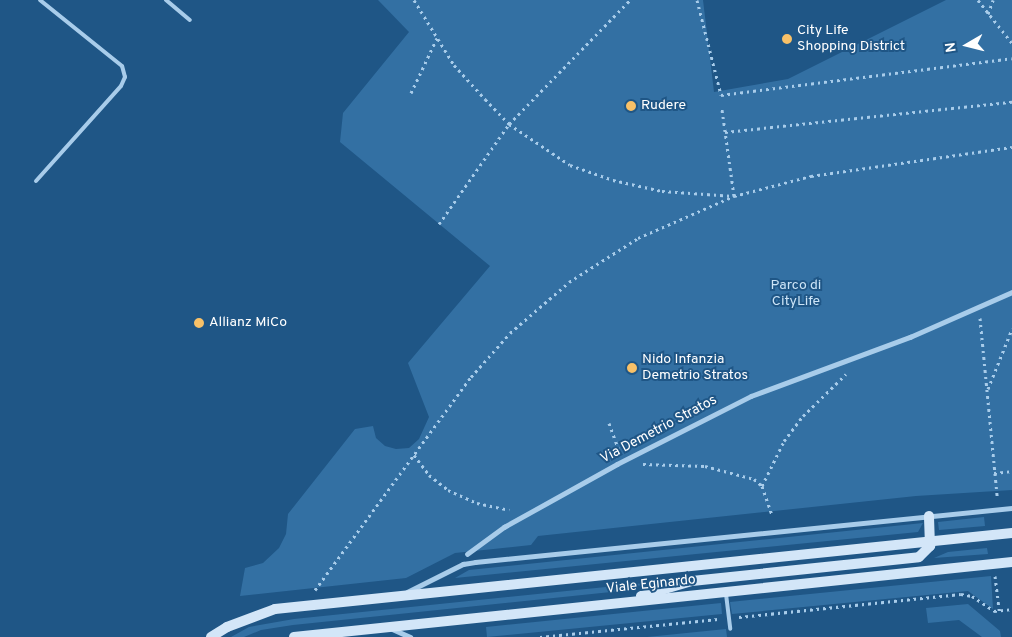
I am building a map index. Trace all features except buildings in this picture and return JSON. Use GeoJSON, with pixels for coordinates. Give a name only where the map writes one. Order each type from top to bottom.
{"type":"FeatureCollection","features":[{"type":"Feature","properties":{"kind":"main road"},"geometry":{"type":"LineString","coordinates":[[614,602],[692,581],[919,557],[928,550],[931,542],[929,516]]}},
{"type":"Feature","properties":{"kind":"main road","name":"Viale Eginardo"},"geometry":{"type":"LineString","coordinates":[[211,637],[228,627],[275,609],[1012,533]]}},
{"type":"Feature","properties":{"kind":"main road","name":"Viale Eginardo"},"geometry":{"type":"LineString","coordinates":[[294,637],[382,626],[1012,562]]}},
{"type":"Feature","properties":{"kind":"street","name":"Via Demetrio Stratos"},"geometry":{"type":"LineString","coordinates":[[467,554],[504,527],[622,461],[751,396],[910,337],[980,308],[1012,292]]}},
{"type":"Feature","properties":{"kind":"street","name":"Viale Eginardo"},"geometry":{"type":"LineString","coordinates":[[395,597],[463,564],[474,562],[1012,508]]}},
{"type":"Feature","properties":{"kind":"street"},"geometry":{"type":"LineString","coordinates":[[382,626],[410,637]]}},
{"type":"Feature","properties":{"kind":"lane"},"geometry":{"type":"LineString","coordinates":[[36,181],[121,86],[125,77],[122,66],[40,0]]}},
{"type":"Feature","properties":{"kind":"lane"},"geometry":{"type":"LineString","coordinates":[[166,0],[190,20]]}},
{"type":"Feature","properties":{"kind":"lane"},"geometry":{"type":"LineString","coordinates":[[726,591],[730,628]]}},
{"type":"Feature","properties":{"kind":"path"},"geometry":{"type":"LineString","coordinates":[[414,0],[454,65],[509,124],[570,165],[613,180],[662,192],[734,196]]}},
{"type":"Feature","properties":{"kind":"path"},"geometry":{"type":"LineString","coordinates":[[439,224],[509,124],[630,0]]}},
{"type":"Feature","properties":{"kind":"path"},"geometry":{"type":"LineString","coordinates":[[696,0],[720,95],[1012,58]]}},
{"type":"Feature","properties":{"kind":"path"},"geometry":{"type":"LineString","coordinates":[[978,0],[1012,43]]}},
{"type":"Feature","properties":{"kind":"path"},"geometry":{"type":"LineString","coordinates":[[988,14],[993,0]]}},
{"type":"Feature","properties":{"kind":"path"},"geometry":{"type":"LineString","coordinates":[[411,93],[437,38]]}},
{"type":"Feature","properties":{"kind":"path"},"geometry":{"type":"LineString","coordinates":[[725,132],[1012,102]]}},
{"type":"Feature","properties":{"kind":"path"},"geometry":{"type":"LineString","coordinates":[[722,109],[734,196]]}},
{"type":"Feature","properties":{"kind":"path"},"geometry":{"type":"LineString","coordinates":[[315,590],[471,377],[510,333],[569,282],[638,238],[734,196],[811,176],[1012,147]]}},
{"type":"Feature","properties":{"kind":"path"},"geometry":{"type":"LineString","coordinates":[[980,308],[997,496]]}},
{"type":"Feature","properties":{"kind":"path"},"geometry":{"type":"LineString","coordinates":[[987,392],[1012,330]]}},
{"type":"Feature","properties":{"kind":"path"},"geometry":{"type":"LineString","coordinates":[[762,486],[784,441],[803,416],[850,370]]}},
{"type":"Feature","properties":{"kind":"path"},"geometry":{"type":"LineString","coordinates":[[609,423],[622,461]]}},
{"type":"Feature","properties":{"kind":"path"},"geometry":{"type":"LineString","coordinates":[[414,455],[429,475],[460,497],[530,514]]}},
{"type":"Feature","properties":{"kind":"path"},"geometry":{"type":"LineString","coordinates":[[617,464],[705,466],[732,471],[762,486],[772,515]]}},
{"type":"Feature","properties":{"kind":"path"},"geometry":{"type":"LineString","coordinates":[[994,473],[1012,471]]}},
{"type":"Feature","properties":{"kind":"path"},"geometry":{"type":"LineString","coordinates":[[995,575],[999,611]]}},
{"type":"Feature","properties":{"kind":"path"},"geometry":{"type":"LineString","coordinates":[[540,637],[961,594],[972,596],[989,610],[1012,609]]}},
{"type":"Feature","properties":{"kind":"green space","name":"Parco di CityLife"},"geometry":{"type":"Polygon","coordinates":[[[378,0],[703,0],[714,92],[788,79],[946,0],[1012,0],[1012,490],[916,496],[538,536],[531,545],[455,553],[406,578],[240,596],[245,568],[263,563],[279,548],[286,534],[288,514],[355,429],[373,426],[376,438],[385,446],[396,449],[409,448],[419,439],[429,417],[408,363],[490,266],[340,142],[343,113],[409,32],[378,0]]]}},
{"type":"Feature","properties":{"kind":"green space"},"geometry":{"type":"Polygon","coordinates":[[[984,517],[985,526],[939,530],[938,522],[984,517]]]}},
{"type":"Feature","properties":{"kind":"green space"},"geometry":{"type":"Polygon","coordinates":[[[923,523],[918,532],[455,578],[469,570],[923,523]]]}},
{"type":"Feature","properties":{"kind":"green space"},"geometry":{"type":"Polygon","coordinates":[[[987,548],[988,554],[934,558],[948,552],[987,548]]]}},
{"type":"Feature","properties":{"kind":"green space"},"geometry":{"type":"Polygon","coordinates":[[[991,576],[993,609],[968,591],[732,614],[730,602],[991,576]]]}},
{"type":"Feature","properties":{"kind":"green space"},"geometry":{"type":"Polygon","coordinates":[[[645,583],[630,590],[293,625],[261,630],[244,637],[231,637],[249,627],[294,619],[645,583]]]}},
{"type":"Feature","properties":{"kind":"green space"},"geometry":{"type":"Polygon","coordinates":[[[721,603],[722,614],[487,637],[486,627],[721,603]]]}},
{"type":"Feature","properties":{"kind":"green space"},"geometry":{"type":"Polygon","coordinates":[[[968,604],[1000,631],[1001,637],[982,637],[959,620],[928,623],[926,608],[968,604]]]}},
{"type":"Feature","properties":{"kind":"green space"},"geometry":{"type":"Polygon","coordinates":[[[726,629],[727,637],[647,637],[726,629]]]}},
{"type":"Feature","properties":{"kind":"place","name":"City Life Shopping District"},"geometry":{"type":"Point","coordinates":[787,39]}},
{"type":"Feature","properties":{"kind":"place","name":"Rudere"},"geometry":{"type":"Point","coordinates":[631,106]}},
{"type":"Feature","properties":{"kind":"place","name":"Allianz MiCo"},"geometry":{"type":"Point","coordinates":[199,323]}},
{"type":"Feature","properties":{"kind":"place","name":"Nido Infanzia Demetrio Stratos"},"geometry":{"type":"Point","coordinates":[632,368]}}]}
